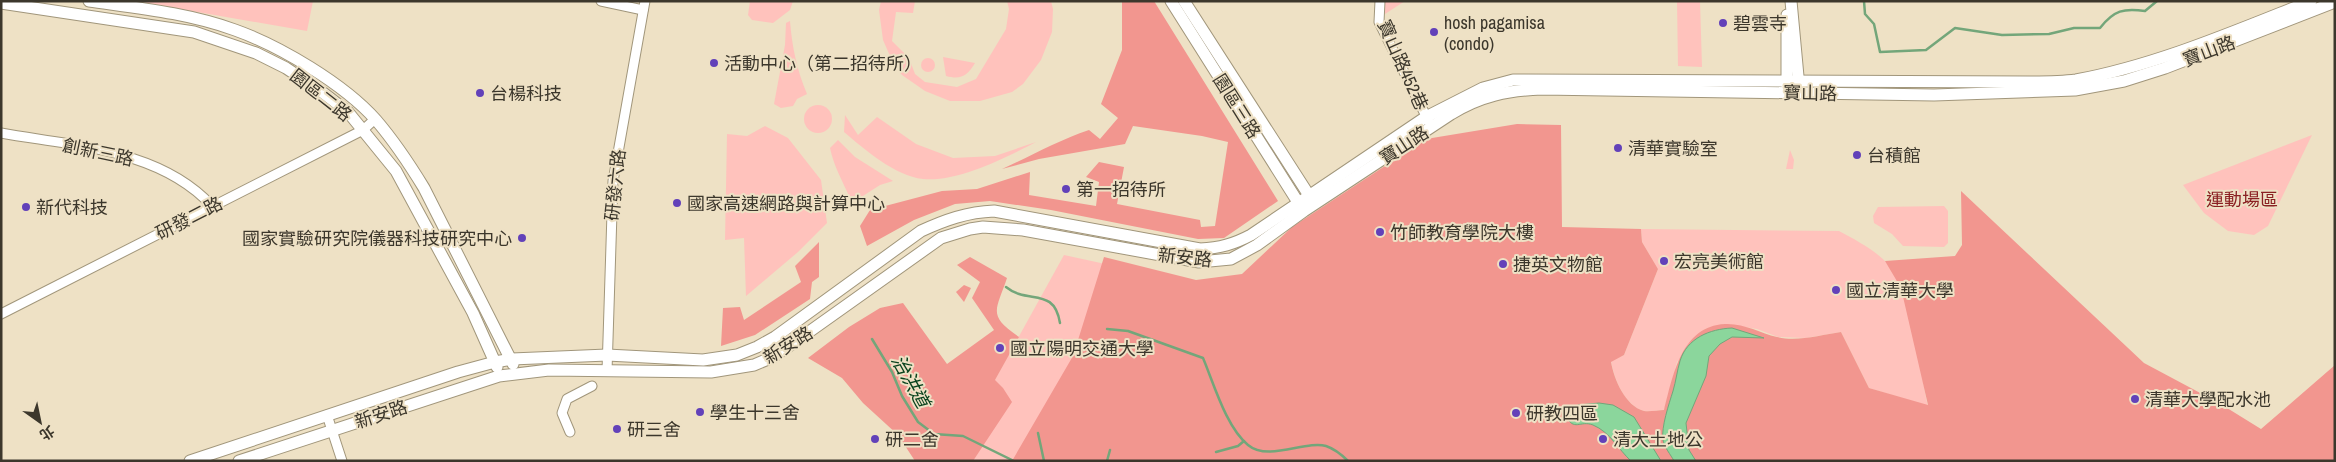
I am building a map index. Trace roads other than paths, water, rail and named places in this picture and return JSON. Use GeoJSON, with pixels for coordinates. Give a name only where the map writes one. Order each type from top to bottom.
{"type":"FeatureCollection","features":[{"type":"Feature","properties":{"kind":"street","name":"園區二路"},"geometry":{"type":"LineString","coordinates":[[89,1],[170,13],[235,30],[308,66],[330,80],[375,119],[411,166],[424,188],[512,358],[516,373]]}},
{"type":"Feature","properties":{"kind":"street"},"geometry":{"type":"LineString","coordinates":[[601,1],[644,6]]}},
{"type":"Feature","properties":{"kind":"street","name":"園區三路"},"geometry":{"type":"LineString","coordinates":[[1170,1],[1301,207]]}},
{"type":"Feature","properties":{"kind":"street","name":"園區三路"},"geometry":{"type":"LineString","coordinates":[[1184,1],[1312,199]]}},
{"type":"Feature","properties":{"kind":"street","name":"寶山路452巷"},"geometry":{"type":"LineString","coordinates":[[1380,1],[1380,22],[1429,122]]}},
{"type":"Feature","properties":{"kind":"street"},"geometry":{"type":"LineString","coordinates":[[1783,1],[1787,16],[1786,93]]}},
{"type":"Feature","properties":{"kind":"street"},"geometry":{"type":"LineString","coordinates":[[1791,1],[1799,94]]}},
{"type":"Feature","properties":{"kind":"street","name":"寶山路"},"geometry":{"type":"LineString","coordinates":[[1301,207],[1483,88],[1513,80],[2030,82],[2074,85],[2196,46],[2312,1]]}},
{"type":"Feature","properties":{"kind":"street","name":"寶山路"},"geometry":{"type":"LineString","coordinates":[[1429,122],[1491,95],[1519,90],[1934,94],[2124,81],[2165,68],[2335,2]]}},
{"type":"Feature","properties":{"kind":"street","name":"園區二路"},"geometry":{"type":"LineString","coordinates":[[1,3],[22,3],[194,32],[230,43],[286,68],[348,112],[396,171],[416,205],[473,313],[495,362],[499,376]]}},
{"type":"Feature","properties":{"kind":"street","name":"研發六路"},"geometry":{"type":"LineString","coordinates":[[607,371],[613,181],[644,6]]}},
{"type":"Feature","properties":{"kind":"street","name":"研發二路"},"geometry":{"type":"LineString","coordinates":[[1,314],[364,130],[375,119]]}},
{"type":"Feature","properties":{"kind":"street","name":"創新三路"},"geometry":{"type":"LineString","coordinates":[[1,133],[132,156],[198,190],[212,206]]}},
{"type":"Feature","properties":{"kind":"street","name":"新安路"},"geometry":{"type":"LineString","coordinates":[[190,461],[327,415],[512,358],[607,355],[704,360],[737,355],[757,347],[799,320],[921,231],[973,212],[994,211],[1200,249],[1234,244],[1301,207]]}},
{"type":"Feature","properties":{"kind":"street","name":"新安路"},"geometry":{"type":"LineString","coordinates":[[239,461],[499,376],[549,370],[711,372],[754,365],[774,357],[940,238],[970,229],[983,227],[1023,230],[1184,260],[1215,262],[1242,254],[1301,207]]}},
{"type":"Feature","properties":{"kind":"street"},"geometry":{"type":"LineString","coordinates":[[570,432],[562,413],[567,399],[592,386]]}},
{"type":"Feature","properties":{"kind":"street"},"geometry":{"type":"LineString","coordinates":[[327,415],[342,461]]}},
{"type":"Feature","properties":{"kind":"waterway"},"geometry":{"type":"LineString","coordinates":[[1864,1],[1865,14],[1874,24],[1880,52],[1926,50],[1955,28],[2002,35],[2049,34],[2074,28],[2100,28],[2115,14],[2125,10],[2145,11],[2157,1]]}},
{"type":"Feature","properties":{"kind":"waterway"},"geometry":{"type":"LineString","coordinates":[[1006,287],[1023,295],[1046,300],[1052,304],[1057,312],[1060,323]]}},
{"type":"Feature","properties":{"kind":"waterway","name":"治洪道"},"geometry":{"type":"LineString","coordinates":[[1107,329],[1128,331],[1203,358],[1221,404],[1233,427],[1240,437],[1256,450],[1276,451],[1318,445],[1332,449],[1348,461]]}},
{"type":"Feature","properties":{"kind":"waterway","name":"治洪道"},"geometry":{"type":"LineString","coordinates":[[872,339],[918,422],[934,434],[963,436],[1014,461]]}},
{"type":"Feature","properties":{"kind":"waterway","name":"治洪道"},"geometry":{"type":"LineString","coordinates":[[1038,433],[1044,461]]}},
{"type":"Feature","properties":{"kind":"waterway","name":"治洪道"},"geometry":{"type":"LineString","coordinates":[[1216,452],[1238,446],[1244,441]]}},
{"type":"Feature","properties":{"kind":"waterway","name":"治洪道"},"geometry":{"type":"LineString","coordinates":[[1107,461],[1110,450]]}},
{"type":"Feature","properties":{"kind":"place","name":"碧雲寺"},"geometry":{"type":"Point","coordinates":[1723,23]}},
{"type":"Feature","properties":{"kind":"place","name":"hosh pagamisa (condo)"},"geometry":{"type":"Point","coordinates":[1434,32]}},
{"type":"Feature","properties":{"kind":"place","name":"活動中心（第二招待所）"},"geometry":{"type":"Point","coordinates":[714,63]}},
{"type":"Feature","properties":{"kind":"place","name":"台楊科技"},"geometry":{"type":"Point","coordinates":[480,93]}},
{"type":"Feature","properties":{"kind":"place","name":"清華實驗室"},"geometry":{"type":"Point","coordinates":[1618,148]}},
{"type":"Feature","properties":{"kind":"place","name":"台積館"},"geometry":{"type":"Point","coordinates":[1857,155]}},
{"type":"Feature","properties":{"kind":"place","name":"第一招待所"},"geometry":{"type":"Point","coordinates":[1066,189]}},
{"type":"Feature","properties":{"kind":"place","name":"國家高速網路與計算中心"},"geometry":{"type":"Point","coordinates":[677,203]}},
{"type":"Feature","properties":{"kind":"place","name":"新代科技"},"geometry":{"type":"Point","coordinates":[26,207]}},
{"type":"Feature","properties":{"kind":"place","name":"竹師教育學院大樓"},"geometry":{"type":"Point","coordinates":[1380,232]}},
{"type":"Feature","properties":{"kind":"place","name":"國家實驗研究院儀器科技研究中心"},"geometry":{"type":"Point","coordinates":[522,238]}},
{"type":"Feature","properties":{"kind":"place","name":"宏亮美術館"},"geometry":{"type":"Point","coordinates":[1664,261]}},
{"type":"Feature","properties":{"kind":"place","name":"捷英文物館"},"geometry":{"type":"Point","coordinates":[1503,264]}},
{"type":"Feature","properties":{"kind":"place","name":"國立清華大學"},"geometry":{"type":"Point","coordinates":[1836,290]}},
{"type":"Feature","properties":{"kind":"place","name":"國立陽明交通大學"},"geometry":{"type":"Point","coordinates":[1000,348]}},
{"type":"Feature","properties":{"kind":"place","name":"清華大學配水池"},"geometry":{"type":"Point","coordinates":[2135,399]}},
{"type":"Feature","properties":{"kind":"place","name":"學生十三舍"},"geometry":{"type":"Point","coordinates":[700,412]}},
{"type":"Feature","properties":{"kind":"place","name":"研教四區"},"geometry":{"type":"Point","coordinates":[1516,413]}},
{"type":"Feature","properties":{"kind":"place","name":"研三舍"},"geometry":{"type":"Point","coordinates":[617,429]}},
{"type":"Feature","properties":{"kind":"place","name":"研二舍"},"geometry":{"type":"Point","coordinates":[875,439]}},
{"type":"Feature","properties":{"kind":"place","name":"清大土地公"},"geometry":{"type":"Point","coordinates":[1603,439]}},
{"type":"Feature","properties":{"kind":"park label","name":"運動場區"},"geometry":{"type":"Point","coordinates":[2242,199]}}]}
